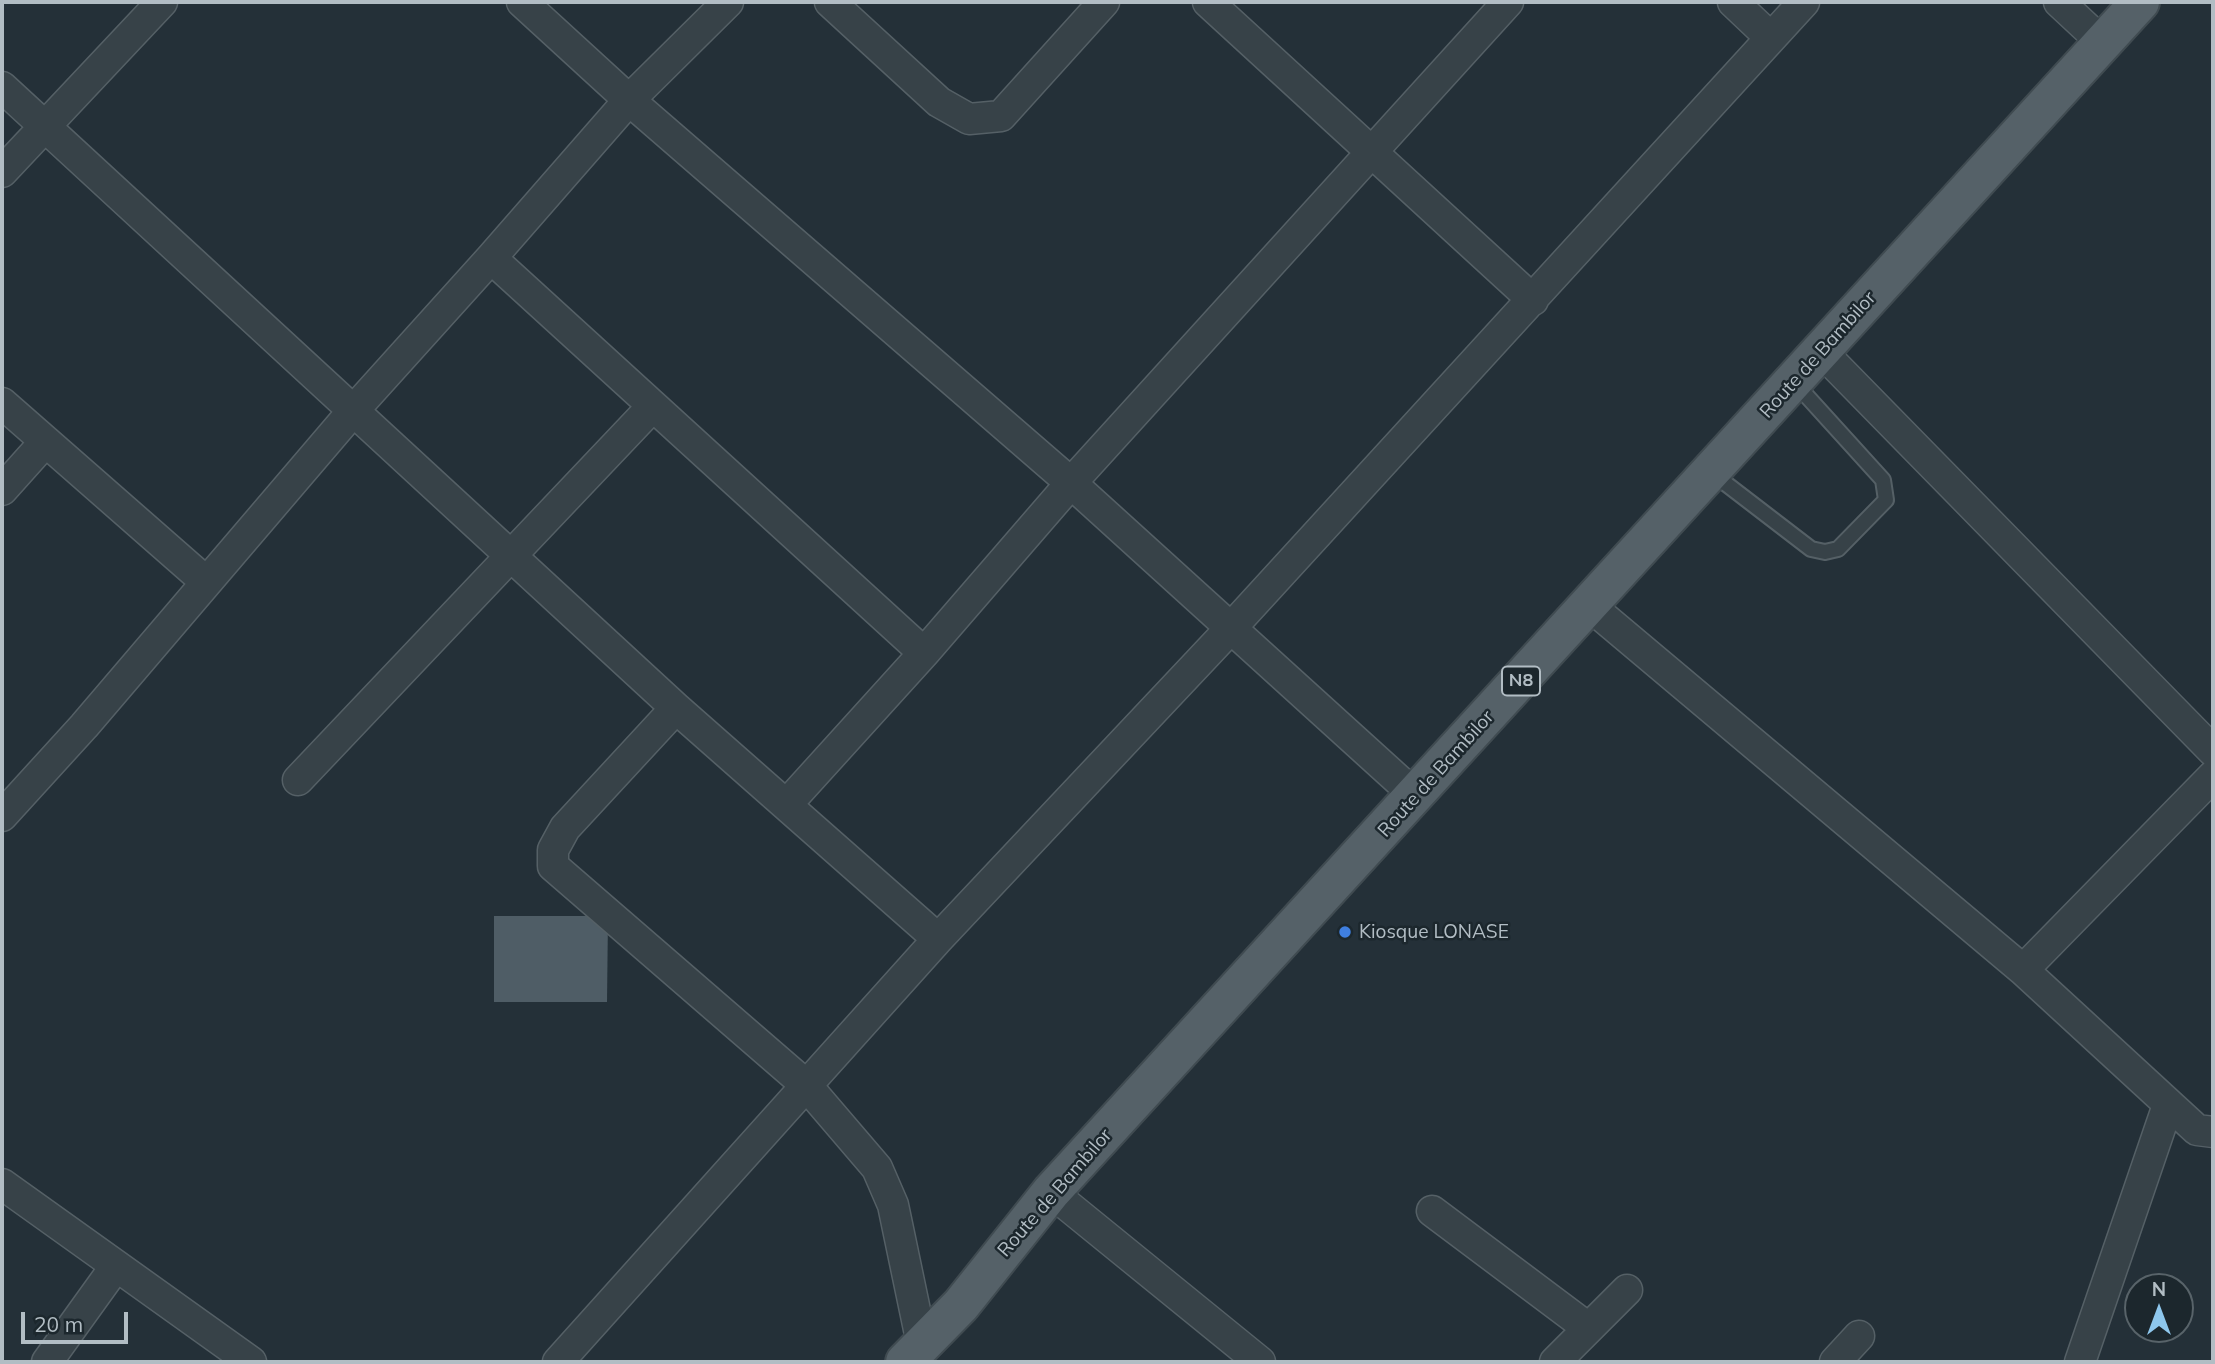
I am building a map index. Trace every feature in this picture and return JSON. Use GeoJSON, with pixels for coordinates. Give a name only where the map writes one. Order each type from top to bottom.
{"type":"FeatureCollection","features":[{"type":"Feature","properties":{"kind":"main road","name":"Route de Bambilor"},"geometry":{"type":"LineString","coordinates":[[914,1353],[961,1304],[1051,1192],[2140,2]]}},
{"type":"Feature","properties":{"kind":"street"},"geometry":{"type":"LineString","coordinates":[[2,172],[162,2]]}},
{"type":"Feature","properties":{"kind":"street"},"geometry":{"type":"LineString","coordinates":[[522,2],[629,100],[1071,483],[1416,796]]}},
{"type":"Feature","properties":{"kind":"street"},"geometry":{"type":"LineString","coordinates":[[2,816],[84,726],[353,411],[629,100],[729,2]]}},
{"type":"Feature","properties":{"kind":"street"},"geometry":{"type":"LineString","coordinates":[[830,2],[939,102],[969,119],[1001,116],[1104,2]]}},
{"type":"Feature","properties":{"kind":"street"},"geometry":{"type":"LineString","coordinates":[[1208,2],[1533,299]]}},
{"type":"Feature","properties":{"kind":"street"},"geometry":{"type":"LineString","coordinates":[[788,803],[924,653],[1071,483],[1508,2]]}},
{"type":"Feature","properties":{"kind":"street"},"geometry":{"type":"LineString","coordinates":[[1733,2],[1771,38]]}},
{"type":"Feature","properties":{"kind":"street"},"geometry":{"type":"LineString","coordinates":[[558,1362],[938,939],[1231,628],[1804,2]]}},
{"type":"Feature","properties":{"kind":"street"},"geometry":{"type":"LineString","coordinates":[[2059,2],[2103,43]]}},
{"type":"Feature","properties":{"kind":"street"},"geometry":{"type":"LineString","coordinates":[[2,87],[676,708],[788,803],[938,939]]}},
{"type":"Feature","properties":{"kind":"street"},"geometry":{"type":"LineString","coordinates":[[491,258],[924,653]]}},
{"type":"Feature","properties":{"kind":"street"},"geometry":{"type":"LineString","coordinates":[[1821,351],[2213,751]]}},
{"type":"Feature","properties":{"kind":"street"},"geometry":{"type":"LineString","coordinates":[[2,403],[205,582]]}},
{"type":"Feature","properties":{"kind":"street"},"geometry":{"type":"LineString","coordinates":[[298,780],[653,406]]}},
{"type":"Feature","properties":{"kind":"street"},"geometry":{"type":"LineString","coordinates":[[2,490],[45,442]]}},
{"type":"Feature","properties":{"kind":"street"},"geometry":{"type":"LineString","coordinates":[[1590,606],[2023,970],[2197,1130],[2213,1132]]}},
{"type":"Feature","properties":{"kind":"street"},"geometry":{"type":"LineString","coordinates":[[676,708],[565,828],[553,850],[553,866],[806,1085],[877,1168],[893,1205],[914,1353]]}},
{"type":"Feature","properties":{"kind":"street"},"geometry":{"type":"LineString","coordinates":[[2023,970],[2213,776]]}},
{"type":"Feature","properties":{"kind":"street"},"geometry":{"type":"LineString","coordinates":[[2080,1362],[2168,1105]]}},
{"type":"Feature","properties":{"kind":"street"},"geometry":{"type":"LineString","coordinates":[[2,1184],[251,1362]]}},
{"type":"Feature","properties":{"kind":"street"},"geometry":{"type":"LineString","coordinates":[[1051,1192],[1260,1362]]}},
{"type":"Feature","properties":{"kind":"street"},"geometry":{"type":"LineString","coordinates":[[1432,1211],[1588,1328]]}},
{"type":"Feature","properties":{"kind":"street"},"geometry":{"type":"LineString","coordinates":[[47,1362],[116,1266]]}},
{"type":"Feature","properties":{"kind":"street"},"geometry":{"type":"LineString","coordinates":[[1555,1362],[1627,1290]]}},
{"type":"Feature","properties":{"kind":"street"},"geometry":{"type":"LineString","coordinates":[[1835,1362],[1859,1336]]}},
{"type":"Feature","properties":{"kind":"lane"},"geometry":{"type":"LineString","coordinates":[[1711,472],[1811,549],[1825,552],[1838,549],[1886,500],[1883,480],[1794,382]]}},
{"type":"Feature","properties":{"kind":"building"},"geometry":{"type":"Polygon","coordinates":[[[494,916],[608,916],[607,1002],[494,1002],[494,916]]]}},
{"type":"Feature","properties":{"kind":"place","name":"Kiosque LONASE"},"geometry":{"type":"Point","coordinates":[1345,932]}}]}
